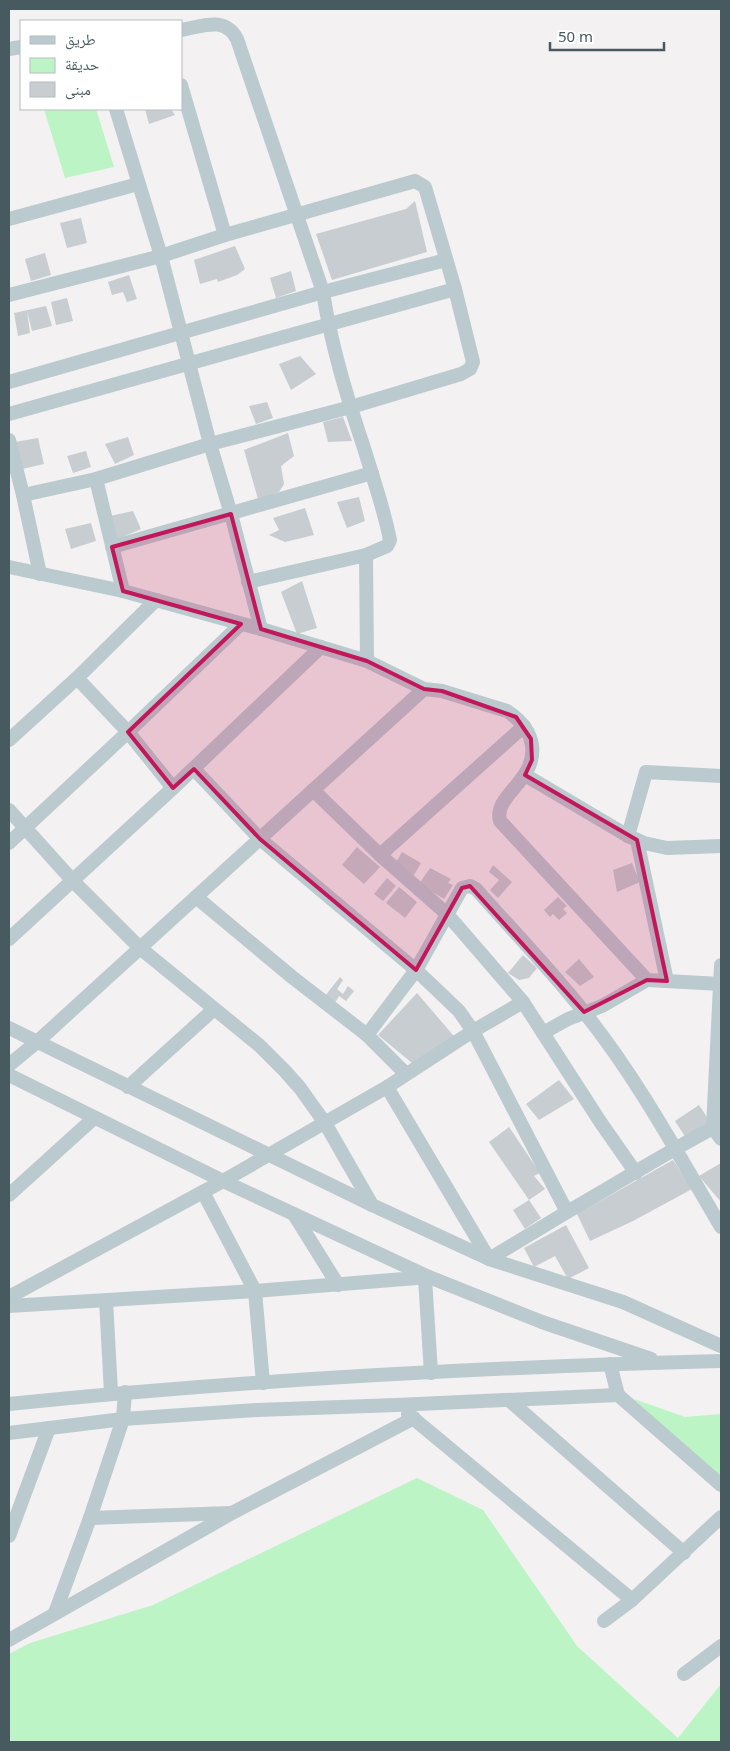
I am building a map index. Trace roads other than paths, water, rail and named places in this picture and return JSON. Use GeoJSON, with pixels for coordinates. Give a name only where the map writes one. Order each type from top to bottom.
{"type":"FeatureCollection","features":[{"type":"Feature","properties":{"kind":"street"},"geometry":{"type":"LineString","coordinates":[[182,30],[220,24],[233,30],[237,39],[323,292],[328,325],[390,540],[387,546],[366,555],[248,582]]}},
{"type":"Feature","properties":{"kind":"street"},"geometry":{"type":"LineString","coordinates":[[182,88],[225,235]]}},
{"type":"Feature","properties":{"kind":"street"},"geometry":{"type":"LineString","coordinates":[[116,110],[161,256],[210,444],[232,514],[261,629]]}},
{"type":"Feature","properties":{"kind":"street"},"geometry":{"type":"LineString","coordinates":[[9,295],[161,256],[296,214],[415,181],[425,187],[455,289],[473,362],[470,369],[461,374],[351,407],[210,444],[96,479],[23,495]]}},
{"type":"Feature","properties":{"kind":"street"},"geometry":{"type":"LineString","coordinates":[[9,219],[138,184]]}},
{"type":"Feature","properties":{"kind":"street"},"geometry":{"type":"LineString","coordinates":[[9,382],[323,292],[446,260]]}},
{"type":"Feature","properties":{"kind":"street"},"geometry":{"type":"LineString","coordinates":[[9,414],[455,289]]}},
{"type":"Feature","properties":{"kind":"street"},"geometry":{"type":"LineString","coordinates":[[9,440],[40,574]]}},
{"type":"Feature","properties":{"kind":"street"},"geometry":{"type":"LineString","coordinates":[[112,547],[372,474]]}},
{"type":"Feature","properties":{"kind":"street"},"geometry":{"type":"LineString","coordinates":[[96,479],[123,591]]}},
{"type":"Feature","properties":{"kind":"street"},"geometry":{"type":"LineString","coordinates":[[366,555],[367,661]]}},
{"type":"Feature","properties":{"kind":"street"},"geometry":{"type":"LineString","coordinates":[[9,566],[123,591],[261,629],[367,661],[424,689],[442,691],[507,711],[524,726],[531,739],[532,760],[525,775],[501,805],[498,814],[500,821],[647,980]]}},
{"type":"Feature","properties":{"kind":"street"},"geometry":{"type":"LineString","coordinates":[[9,740],[78,678],[156,600]]}},
{"type":"Feature","properties":{"kind":"street"},"geometry":{"type":"LineString","coordinates":[[9,843],[241,624]]}},
{"type":"Feature","properties":{"kind":"street"},"geometry":{"type":"LineString","coordinates":[[9,939],[194,769],[321,647]]}},
{"type":"Feature","properties":{"kind":"street"},"geometry":{"type":"LineString","coordinates":[[78,678],[128,732],[173,788]]}},
{"type":"Feature","properties":{"kind":"street"},"geometry":{"type":"LineString","coordinates":[[9,1065],[37,1042],[424,689]]}},
{"type":"Feature","properties":{"kind":"street"},"geometry":{"type":"LineString","coordinates":[[380,856],[524,726]]}},
{"type":"Feature","properties":{"kind":"street"},"geometry":{"type":"LineString","coordinates":[[194,769],[260,839],[416,970],[459,1011],[473,1031],[567,1212]]}},
{"type":"Feature","properties":{"kind":"street"},"geometry":{"type":"LineString","coordinates":[[667,981],[633,838],[646,772],[721,776]]}},
{"type":"Feature","properties":{"kind":"street"},"geometry":{"type":"LineString","coordinates":[[525,775],[633,838],[667,848],[721,846]]}},
{"type":"Feature","properties":{"kind":"street"},"geometry":{"type":"LineString","coordinates":[[313,790],[380,856],[446,914],[524,1002],[601,1124],[636,1173]]}},
{"type":"Feature","properties":{"kind":"street"},"geometry":{"type":"LineString","coordinates":[[9,810],[73,882],[140,948],[213,1010],[260,1046],[285,1071],[300,1088],[325,1123],[372,1205]]}},
{"type":"Feature","properties":{"kind":"street"},"geometry":{"type":"LineString","coordinates":[[368,1035],[416,970],[462,888],[470,886],[476,889],[584,1012],[622,1064],[676,1148],[721,1227]]}},
{"type":"Feature","properties":{"kind":"street"},"geometry":{"type":"LineString","coordinates":[[196,897],[292,977],[368,1035],[406,1074]]}},
{"type":"Feature","properties":{"kind":"street"},"geometry":{"type":"LineString","coordinates":[[489,1259],[676,1148],[717,1133],[721,965]]}},
{"type":"Feature","properties":{"kind":"street"},"geometry":{"type":"LineString","coordinates":[[543,1033],[584,1012],[602,1006],[647,980],[721,984]]}},
{"type":"Feature","properties":{"kind":"street"},"geometry":{"type":"LineString","coordinates":[[9,1297],[203,1192],[325,1123],[387,1087],[473,1031],[524,1002]]}},
{"type":"Feature","properties":{"kind":"street"},"geometry":{"type":"LineString","coordinates":[[128,1087],[213,1010]]}},
{"type":"Feature","properties":{"kind":"street"},"geometry":{"type":"LineString","coordinates":[[9,1028],[372,1205],[489,1259],[622,1302],[721,1346]]}},
{"type":"Feature","properties":{"kind":"street"},"geometry":{"type":"LineString","coordinates":[[9,1075],[222,1181],[427,1278],[542,1322],[661,1363]]}},
{"type":"Feature","properties":{"kind":"street"},"geometry":{"type":"LineString","coordinates":[[387,1087],[489,1259]]}},
{"type":"Feature","properties":{"kind":"street"},"geometry":{"type":"LineString","coordinates":[[9,1195],[94,1118]]}},
{"type":"Feature","properties":{"kind":"street"},"geometry":{"type":"LineString","coordinates":[[203,1192],[255,1292],[263,1383]]}},
{"type":"Feature","properties":{"kind":"street"},"geometry":{"type":"LineString","coordinates":[[295,1215],[338,1285]]}},
{"type":"Feature","properties":{"kind":"street"},"geometry":{"type":"LineString","coordinates":[[9,1306],[255,1292],[427,1278]]}},
{"type":"Feature","properties":{"kind":"street"},"geometry":{"type":"LineString","coordinates":[[427,1278],[432,1373]]}},
{"type":"Feature","properties":{"kind":"street"},"geometry":{"type":"LineString","coordinates":[[106,1300],[111,1393]]}},
{"type":"Feature","properties":{"kind":"street"},"geometry":{"type":"LineString","coordinates":[[9,1404],[111,1393],[263,1383],[610,1364],[721,1361]]}},
{"type":"Feature","properties":{"kind":"street"},"geometry":{"type":"LineString","coordinates":[[610,1364],[618,1395],[721,1485]]}},
{"type":"Feature","properties":{"kind":"street"},"geometry":{"type":"LineString","coordinates":[[55,1613],[90,1518],[123,1419],[125,1392]]}},
{"type":"Feature","properties":{"kind":"street"},"geometry":{"type":"LineString","coordinates":[[9,1433],[123,1419],[257,1410],[618,1395]]}},
{"type":"Feature","properties":{"kind":"street"},"geometry":{"type":"LineString","coordinates":[[510,1400],[684,1553]]}},
{"type":"Feature","properties":{"kind":"street"},"geometry":{"type":"LineString","coordinates":[[396,1405],[632,1600]]}},
{"type":"Feature","properties":{"kind":"street"},"geometry":{"type":"LineString","coordinates":[[9,1640],[232,1513],[414,1418]]}},
{"type":"Feature","properties":{"kind":"street"},"geometry":{"type":"LineString","coordinates":[[9,1536],[49,1428]]}},
{"type":"Feature","properties":{"kind":"street"},"geometry":{"type":"LineString","coordinates":[[90,1518],[232,1513]]}},
{"type":"Feature","properties":{"kind":"street"},"geometry":{"type":"LineString","coordinates":[[604,1621],[632,1600],[721,1517]]}},
{"type":"Feature","properties":{"kind":"street"},"geometry":{"type":"LineString","coordinates":[[684,1674],[721,1646]]}}]}
